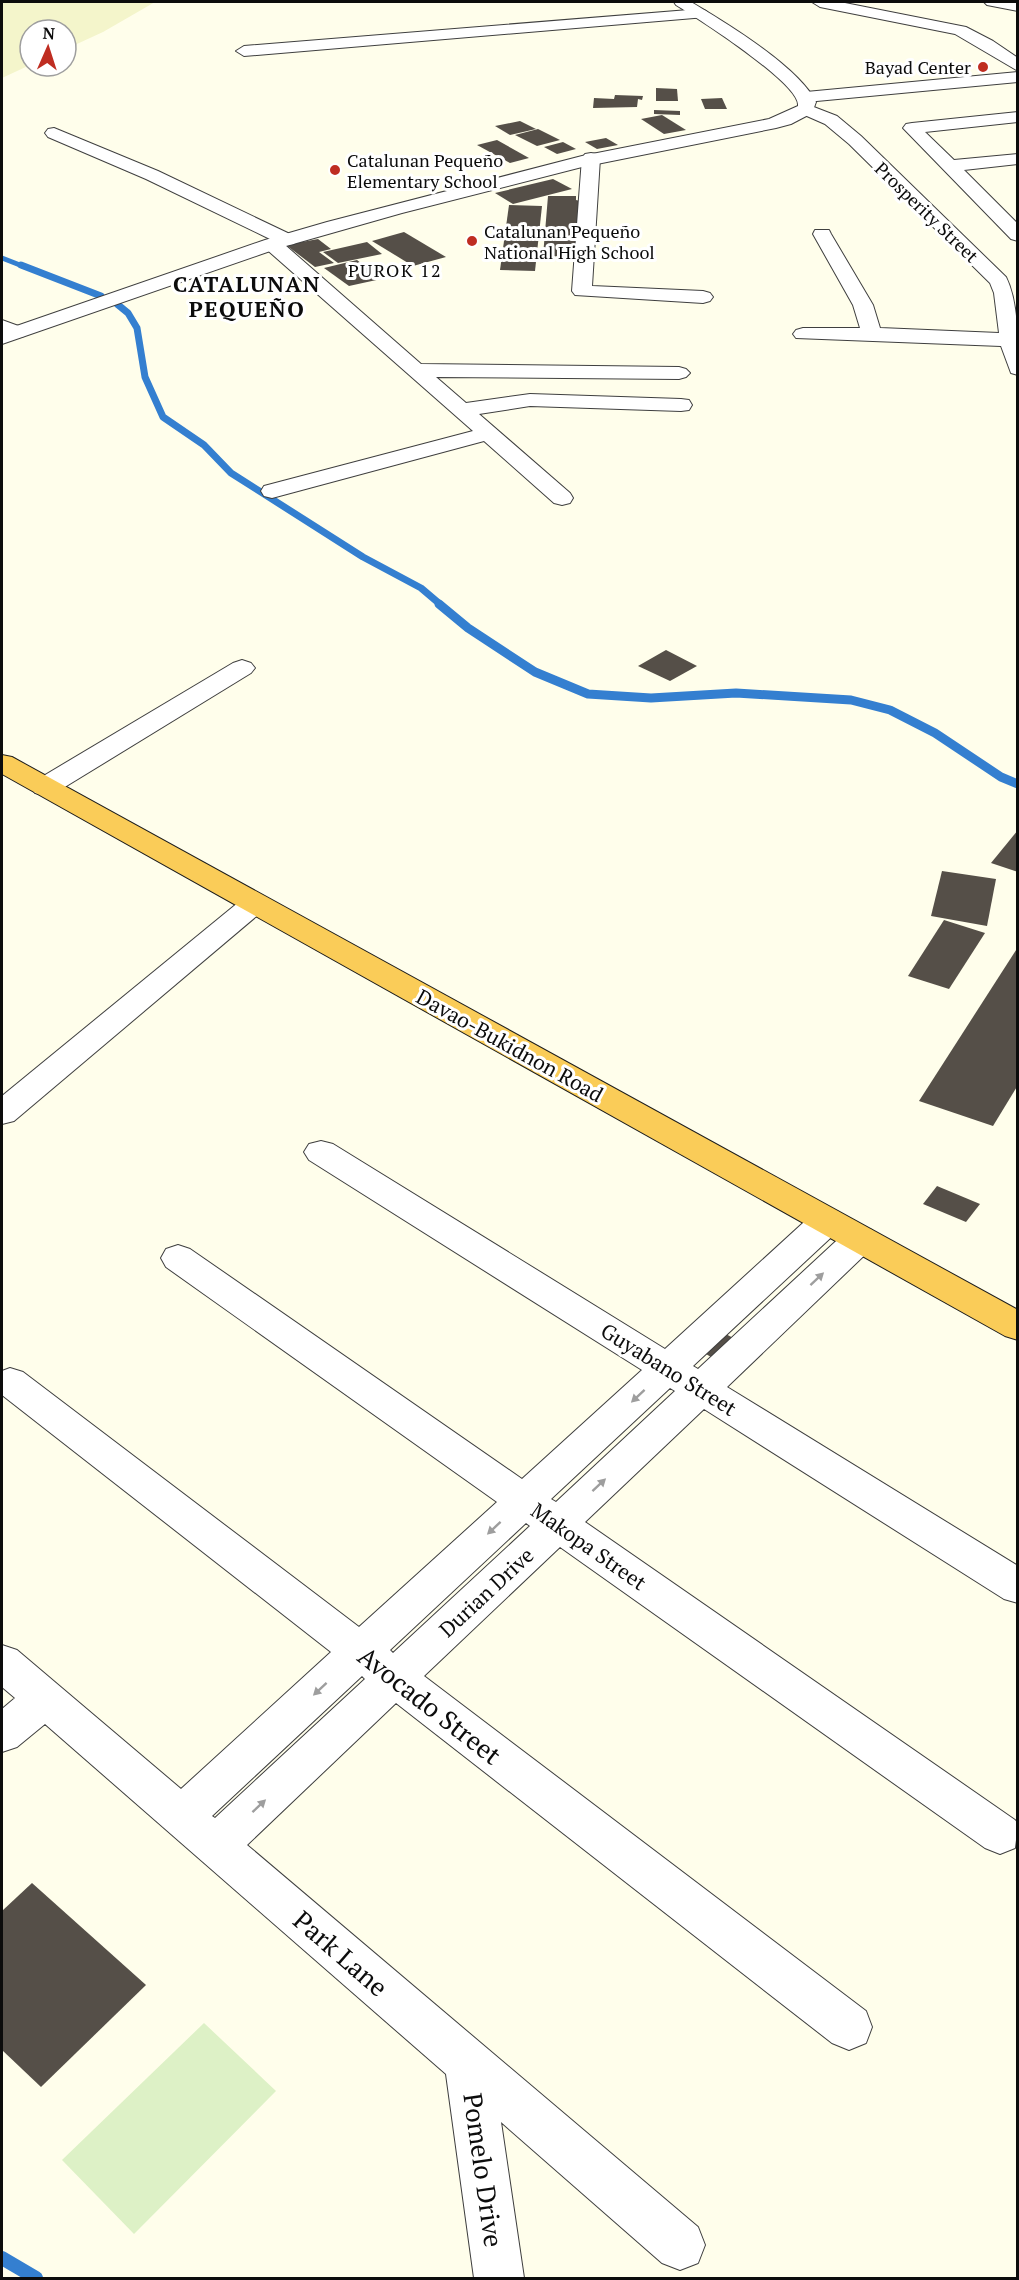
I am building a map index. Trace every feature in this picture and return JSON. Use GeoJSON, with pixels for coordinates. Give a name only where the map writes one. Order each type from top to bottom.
{"type":"FeatureCollection","features":[{"type":"Feature","properties":{"kind":"highway","name":"Davao-Bukidnon Road"},"geometry":{"type":"LineString","coordinates":[[2,763],[1017,1327]]}},
{"type":"Feature","properties":{"kind":"street","name":"Prosperity Street"},"geometry":{"type":"LineString","coordinates":[[681,2],[768,63],[806,103],[855,140],[999,281],[1004,293],[1010,340],[1017,369]]}},
{"type":"Feature","properties":{"kind":"street"},"geometry":{"type":"LineString","coordinates":[[820,2],[960,30],[987,44],[1017,66]]}},
{"type":"Feature","properties":{"kind":"street"},"geometry":{"type":"LineString","coordinates":[[992,2],[1017,6]]}},
{"type":"Feature","properties":{"kind":"street"},"geometry":{"type":"LineString","coordinates":[[244,51],[700,14]]}},
{"type":"Feature","properties":{"kind":"street"},"geometry":{"type":"LineString","coordinates":[[7,332],[280,242],[591,158],[770,124],[785,120],[806,103],[1017,77]]}},
{"type":"Feature","properties":{"kind":"street"},"geometry":{"type":"LineString","coordinates":[[1017,117],[912,128],[1017,235]]}},
{"type":"Feature","properties":{"kind":"street"},"geometry":{"type":"LineString","coordinates":[[54,133],[152,175],[280,242],[414,370],[562,498]]}},
{"type":"Feature","properties":{"kind":"street"},"geometry":{"type":"LineString","coordinates":[[591,158],[582,291],[703,297]]}},
{"type":"Feature","properties":{"kind":"street"},"geometry":{"type":"LineString","coordinates":[[950,166],[1017,159]]}},
{"type":"Feature","properties":{"kind":"street"},"geometry":{"type":"LineString","coordinates":[[822,234],[863,305],[872,334]]}},
{"type":"Feature","properties":{"kind":"street"},"geometry":{"type":"LineString","coordinates":[[803,334],[872,334],[1010,340]]}},
{"type":"Feature","properties":{"kind":"street"},"geometry":{"type":"LineString","coordinates":[[414,370],[679,373]]}},
{"type":"Feature","properties":{"kind":"street"},"geometry":{"type":"LineString","coordinates":[[459,410],[530,399],[681,405]]}},
{"type":"Feature","properties":{"kind":"street"},"geometry":{"type":"LineString","coordinates":[[272,491],[487,434]]}},
{"type":"Feature","properties":{"kind":"street"},"geometry":{"type":"LineString","coordinates":[[45,787],[242,668]]}},
{"type":"Feature","properties":{"kind":"street"},"geometry":{"type":"LineString","coordinates":[[2,1113],[255,903]]}},
{"type":"Feature","properties":{"kind":"street","name":"Guyabano Street"},"geometry":{"type":"LineString","coordinates":[[321,1152],[1017,1587]]}},
{"type":"Feature","properties":{"kind":"street","name":"Durian Drive"},"geometry":{"type":"LineString","coordinates":[[216,1846],[701,1389],[827,1221]]}},
{"type":"Feature","properties":{"kind":"street","name":"Durian Drive"},"geometry":{"type":"LineString","coordinates":[[182,1816],[668,1368],[860,1239]]}},
{"type":"Feature","properties":{"kind":"street","name":"Makopa Street"},"geometry":{"type":"LineString","coordinates":[[177,1258],[1000,1834]]}},
{"type":"Feature","properties":{"kind":"street","name":"Avocado Street"},"geometry":{"type":"LineString","coordinates":[[10,1382],[849,2027]]}},
{"type":"Feature","properties":{"kind":"street","name":"Park Lane"},"geometry":{"type":"LineString","coordinates":[[2,1662],[680,2245]]}},
{"type":"Feature","properties":{"kind":"street"},"geometry":{"type":"LineString","coordinates":[[2,1734],[45,1699]]}},
{"type":"Feature","properties":{"kind":"street","name":"Pomelo Drive"},"geometry":{"type":"LineString","coordinates":[[468,2062],[499,2278]]}},
{"type":"Feature","properties":{"kind":"green space"},"geometry":{"type":"Polygon","coordinates":[[[2,2],[155,2],[78,43],[78,18],[18,18],[18,71],[2,78],[2,2]]]}},
{"type":"Feature","properties":{"kind":"green space"},"geometry":{"type":"Polygon","coordinates":[[[204,2023],[276,2091],[134,2234],[62,2160],[204,2023]]]}},
{"type":"Feature","properties":{"kind":"building"},"geometry":{"type":"Polygon","coordinates":[[[656,88],[677,89],[678,101],[656,101],[656,88]]]}},
{"type":"Feature","properties":{"kind":"building"},"geometry":{"type":"Polygon","coordinates":[[[615,95],[643,96],[642,100],[638,99],[637,107],[593,108],[594,98],[614,99],[615,95]]]}},
{"type":"Feature","properties":{"kind":"building"},"geometry":{"type":"Polygon","coordinates":[[[722,98],[727,109],[705,109],[701,99],[722,98]]]}},
{"type":"Feature","properties":{"kind":"building"},"geometry":{"type":"Polygon","coordinates":[[[654,110],[680,111],[680,115],[654,114],[654,110]]]}},
{"type":"Feature","properties":{"kind":"building"},"geometry":{"type":"Polygon","coordinates":[[[662,115],[686,130],[664,134],[641,119],[662,115]]]}},
{"type":"Feature","properties":{"kind":"building"},"geometry":{"type":"Polygon","coordinates":[[[520,121],[536,129],[510,135],[495,126],[520,121]]]}},
{"type":"Feature","properties":{"kind":"building"},"geometry":{"type":"Polygon","coordinates":[[[538,129],[560,140],[537,146],[515,135],[538,129]]]}},
{"type":"Feature","properties":{"kind":"building"},"geometry":{"type":"Polygon","coordinates":[[[606,138],[618,145],[597,149],[585,142],[606,138]]]}},
{"type":"Feature","properties":{"kind":"building"},"geometry":{"type":"Polygon","coordinates":[[[497,140],[529,158],[510,163],[477,145],[497,140]]]}},
{"type":"Feature","properties":{"kind":"building"},"geometry":{"type":"Polygon","coordinates":[[[563,142],[576,149],[557,154],[544,147],[563,142]]]}},
{"type":"Feature","properties":{"kind":"building"},"geometry":{"type":"Polygon","coordinates":[[[553,179],[572,189],[513,204],[495,193],[553,179]]]}},
{"type":"Feature","properties":{"kind":"building"},"geometry":{"type":"Polygon","coordinates":[[[548,196],[576,196],[576,200],[580,201],[576,257],[543,256],[548,196]]]}},
{"type":"Feature","properties":{"kind":"building"},"geometry":{"type":"Polygon","coordinates":[[[509,205],[542,206],[535,271],[500,270],[509,205]]]}},
{"type":"Feature","properties":{"kind":"building"},"geometry":{"type":"Polygon","coordinates":[[[404,232],[446,257],[413,266],[372,241],[404,232]]]}},
{"type":"Feature","properties":{"kind":"building"},"geometry":{"type":"Polygon","coordinates":[[[318,239],[331,249],[319,252],[334,263],[315,267],[286,245],[318,239]]]}},
{"type":"Feature","properties":{"kind":"building"},"geometry":{"type":"Polygon","coordinates":[[[367,242],[382,254],[338,263],[323,252],[367,242]]]}},
{"type":"Feature","properties":{"kind":"building"},"geometry":{"type":"Polygon","coordinates":[[[357,260],[381,279],[349,286],[324,268],[357,260]]]}},
{"type":"Feature","properties":{"kind":"building"},"geometry":{"type":"Polygon","coordinates":[[[666,650],[697,666],[670,681],[638,666],[666,650]]]}},
{"type":"Feature","properties":{"kind":"building"},"geometry":{"type":"Polygon","coordinates":[[[1018,830],[1018,872],[991,863],[1018,830]]]}},
{"type":"Feature","properties":{"kind":"building"},"geometry":{"type":"Polygon","coordinates":[[[942,871],[996,879],[987,926],[931,916],[942,871]]]}},
{"type":"Feature","properties":{"kind":"building"},"geometry":{"type":"Polygon","coordinates":[[[944,920],[985,933],[949,989],[908,976],[944,920]]]}},
{"type":"Feature","properties":{"kind":"building"},"geometry":{"type":"Polygon","coordinates":[[[1018,947],[1018,1085],[993,1126],[919,1101],[1018,947]]]}},
{"type":"Feature","properties":{"kind":"building"},"geometry":{"type":"Polygon","coordinates":[[[937,1186],[980,1204],[966,1222],[923,1204],[937,1186]]]}},
{"type":"Feature","properties":{"kind":"building"},"geometry":{"type":"Polygon","coordinates":[[[722,1332],[737,1340],[716,1360],[701,1351],[722,1332]]]}},
{"type":"Feature","properties":{"kind":"building"},"geometry":{"type":"Polygon","coordinates":[[[32,1883],[146,1985],[41,2087],[2,2050],[2,1911],[32,1883]]]}},
{"type":"Feature","properties":{"kind":"waterway"},"geometry":{"type":"LineString","coordinates":[[2,258],[25,267]]}},
{"type":"Feature","properties":{"kind":"waterway"},"geometry":{"type":"LineString","coordinates":[[21,265],[101,296]]}},
{"type":"Feature","properties":{"kind":"waterway"},"geometry":{"type":"LineString","coordinates":[[117,304],[128,313],[137,328],[145,377],[163,417],[204,445],[231,473],[363,557],[421,588],[441,605]]}},
{"type":"Feature","properties":{"kind":"waterway"},"geometry":{"type":"LineString","coordinates":[[439,604],[468,628],[535,672],[588,694],[651,698],[736,693],[851,700],[890,710],[935,733],[1001,777],[1018,784]]}},
{"type":"Feature","properties":{"kind":"waterway"},"geometry":{"type":"LineString","coordinates":[[2,2258],[36,2278]]}},
{"type":"Feature","properties":{"kind":"place","name":"Bayad Center"},"geometry":{"type":"Point","coordinates":[983,67]}},
{"type":"Feature","properties":{"kind":"place","name":"Catalunan Pequeño Elementary School"},"geometry":{"type":"Point","coordinates":[335,170]}},
{"type":"Feature","properties":{"kind":"place","name":"Catalunan Pequeño National High School"},"geometry":{"type":"Point","coordinates":[472,241]}},
{"type":"Feature","properties":{"kind":"district","name":"PUROK 12"},"geometry":{"type":"Point","coordinates":[395,270]}},
{"type":"Feature","properties":{"kind":"district","name":"CATALUNAN PEQUEÑO"},"geometry":{"type":"Point","coordinates":[247,296]}}]}
